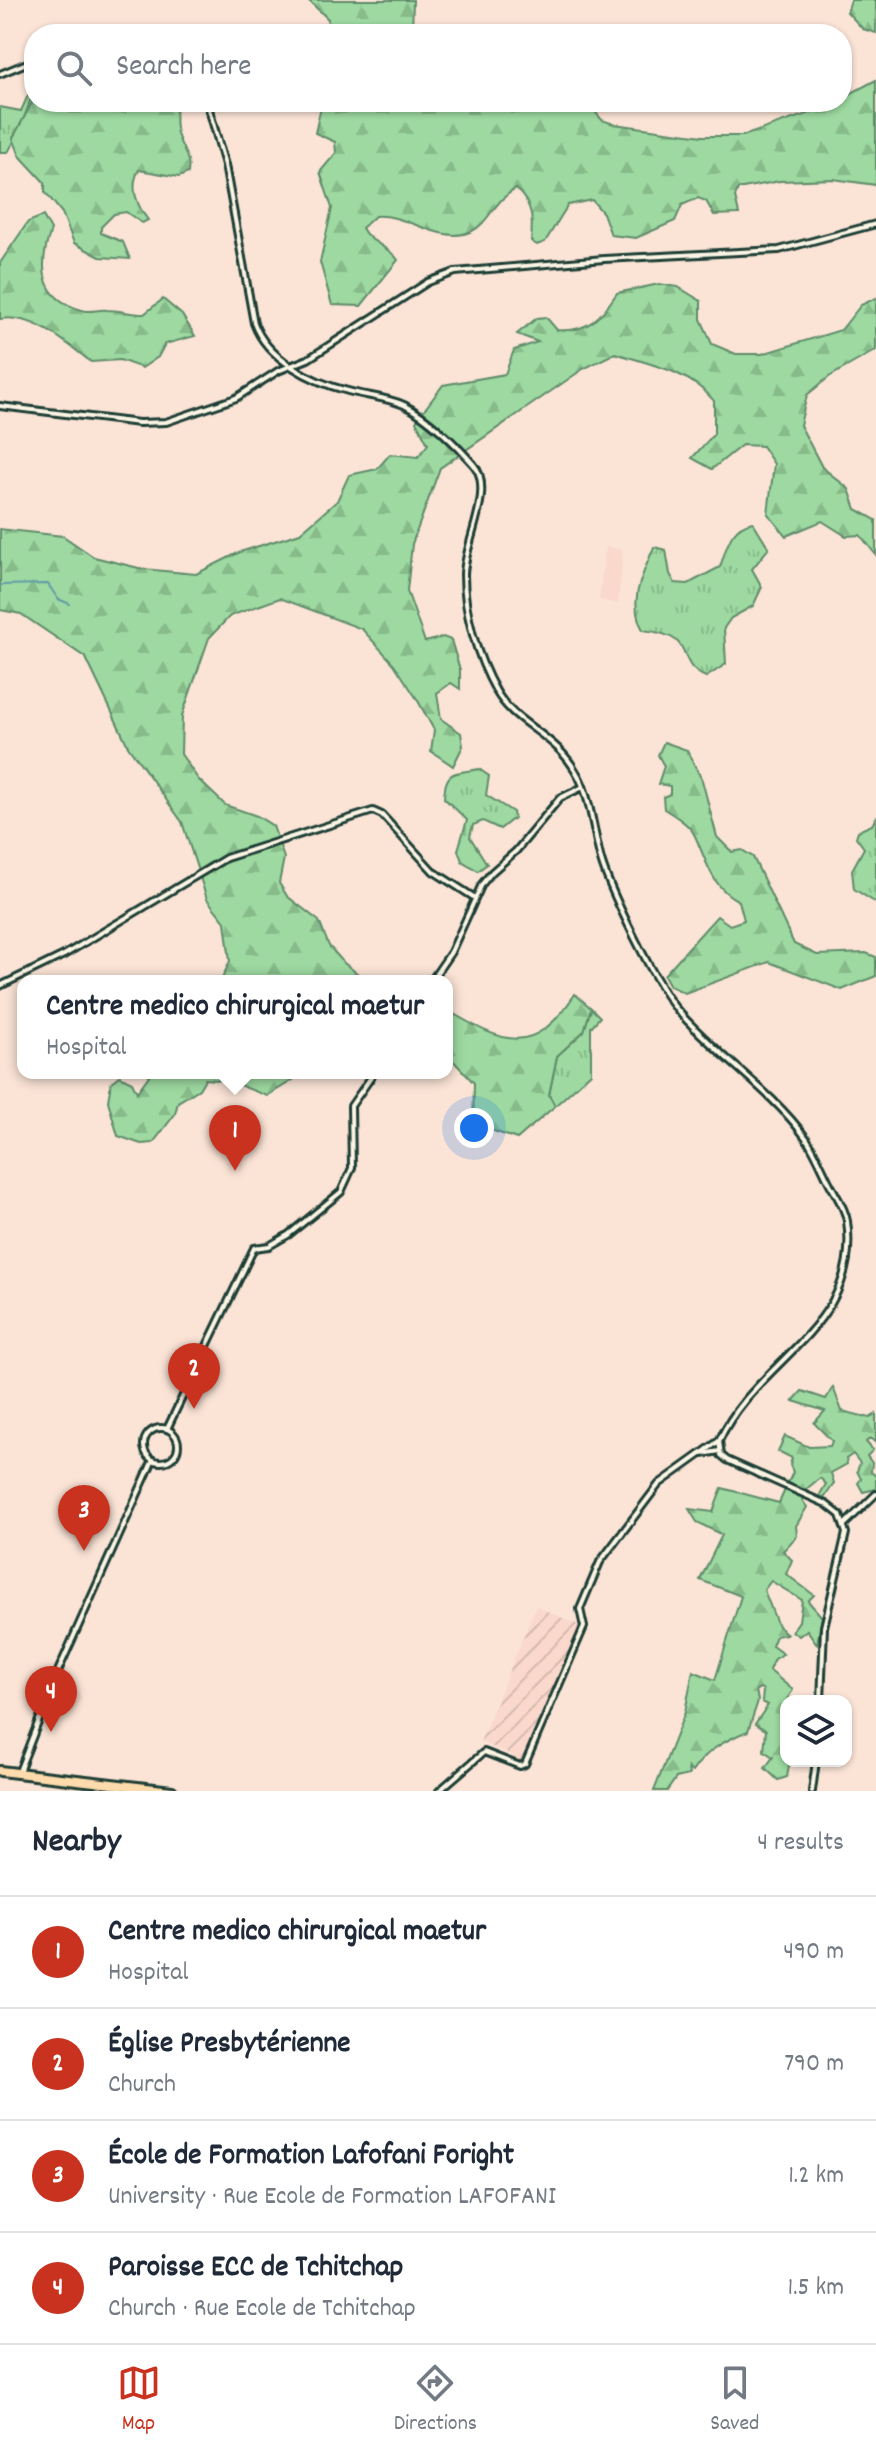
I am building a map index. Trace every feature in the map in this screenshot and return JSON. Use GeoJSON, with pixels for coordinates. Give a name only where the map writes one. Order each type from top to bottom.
{"type":"FeatureCollection","features":[{"type":"Feature","properties":{"kind":"highway"},"geometry":{"type":"LineString","coordinates":[[0,1773],[107,1787],[172,1791]]}},
{"type":"Feature","properties":{"kind":"highway"},"geometry":{"type":"LineString","coordinates":[[126,1787],[143,1791]]}},
{"type":"Feature","properties":{"kind":"street"},"geometry":{"type":"LineString","coordinates":[[0,74],[24,64]]}},
{"type":"Feature","properties":{"kind":"street"},"geometry":{"type":"LineString","coordinates":[[210,112],[225,165],[254,323],[267,349],[345,391],[390,400],[413,411],[477,469],[483,489],[464,557],[465,596],[470,624],[497,694],[521,719],[559,746],[583,787],[605,874],[664,994],[688,1022],[806,1139],[847,1221],[846,1273],[831,1307],[758,1388],[719,1441],[659,1484],[589,1582],[580,1609],[584,1627],[525,1764],[520,1766],[484,1752],[439,1791]]}},
{"type":"Feature","properties":{"kind":"street"},"geometry":{"type":"LineString","coordinates":[[0,406],[139,423],[166,422],[236,398],[278,371],[295,366],[428,282],[455,272],[627,257],[779,250],[876,224]]}},
{"type":"Feature","properties":{"kind":"street"},"geometry":{"type":"LineString","coordinates":[[435,975],[451,952],[475,898],[492,872],[516,851],[560,798],[583,787]]}},
{"type":"Feature","properties":{"kind":"street"},"geometry":{"type":"LineString","coordinates":[[23,975],[64,955],[226,858],[373,811],[382,815],[449,884],[475,898]]}},
{"type":"Feature","properties":{"kind":"street"},"geometry":{"type":"LineString","coordinates":[[167,1429],[254,1248],[269,1246],[288,1235],[323,1210],[347,1183],[353,1159],[351,1106],[370,1079]]}},
{"type":"Feature","properties":{"kind":"street"},"geometry":{"type":"LineString","coordinates":[[156,1428],[167,1429],[178,1441],[176,1453],[163,1462],[153,1460],[145,1453],[145,1438],[156,1428]]}},
{"type":"Feature","properties":{"kind":"street"},"geometry":{"type":"LineString","coordinates":[[719,1441],[720,1451],[733,1464],[836,1510],[845,1524],[844,1546],[824,1627],[821,1695]]}},
{"type":"Feature","properties":{"kind":"street"},"geometry":{"type":"LineString","coordinates":[[700,1454],[720,1451]]}},
{"type":"Feature","properties":{"kind":"street"},"geometry":{"type":"LineString","coordinates":[[18,1775],[59,1669],[153,1460]]}},
{"type":"Feature","properties":{"kind":"street"},"geometry":{"type":"LineString","coordinates":[[845,1524],[876,1494]]}},
{"type":"Feature","properties":{"kind":"street"},"geometry":{"type":"LineString","coordinates":[[812,1791],[815,1767]]}},
{"type":"Feature","properties":{"kind":"shaded area"},"geometry":{"type":"Polygon","coordinates":[[[606,547],[623,550],[618,604],[599,600],[606,547]]]}},
{"type":"Feature","properties":{"kind":"shaded area"},"geometry":{"type":"Polygon","coordinates":[[[536,1606],[581,1626],[521,1764],[512,1760],[513,1755],[480,1742],[536,1606]]]}},
{"type":"Feature","properties":{"kind":"shaded area"},"geometry":{"type":"Polygon","coordinates":[[[61,1677],[75,1686],[82,1699],[68,1716],[51,1700],[61,1677]]]}},
{"type":"Feature","properties":{"kind":"green space"},"geometry":{"type":"Polygon","coordinates":[[[308,0],[413,0],[412,24],[328,24],[328,19],[308,0]]]}},
{"type":"Feature","properties":{"kind":"green space"},"geometry":{"type":"Polygon","coordinates":[[[851,0],[876,0],[876,33],[863,29],[847,12],[851,0]]]}},
{"type":"Feature","properties":{"kind":"green space"},"geometry":{"type":"Polygon","coordinates":[[[876,80],[876,185],[833,179],[780,181],[738,189],[735,197],[739,214],[714,215],[706,201],[698,198],[682,205],[675,221],[636,238],[611,235],[603,213],[592,200],[568,205],[545,242],[537,245],[531,241],[529,206],[516,189],[478,227],[461,235],[437,232],[387,216],[375,216],[362,228],[398,260],[361,306],[332,305],[320,262],[332,208],[320,172],[336,153],[335,142],[315,133],[320,112],[595,112],[602,120],[614,124],[703,136],[743,136],[813,112],[852,112],[852,93],[876,80]]]}},
{"type":"Feature","properties":{"kind":"green space"},"geometry":{"type":"Polygon","coordinates":[[[24,104],[26,112],[8,152],[0,152],[0,107],[21,111],[24,104]]]}},
{"type":"Feature","properties":{"kind":"green space"},"geometry":{"type":"Polygon","coordinates":[[[27,112],[176,112],[176,129],[189,165],[188,173],[179,177],[139,170],[135,183],[136,196],[148,220],[142,223],[126,212],[114,214],[101,227],[101,233],[123,242],[130,259],[100,257],[74,243],[62,213],[45,192],[45,183],[20,156],[13,138],[27,112]]]}},
{"type":"Feature","properties":{"kind":"green space"},"geometry":{"type":"Polygon","coordinates":[[[43,216],[51,230],[44,267],[50,288],[57,297],[85,311],[144,314],[163,299],[182,315],[195,336],[165,344],[158,357],[142,368],[120,360],[91,362],[37,325],[12,318],[0,319],[0,263],[28,222],[43,216]]]}},
{"type":"Feature","properties":{"kind":"green space"},"geometry":{"type":"Polygon","coordinates":[[[659,284],[678,287],[701,301],[701,319],[712,344],[736,354],[762,354],[841,330],[861,305],[876,298],[876,350],[829,377],[807,395],[800,425],[822,467],[849,489],[856,509],[876,520],[876,555],[860,535],[846,536],[822,521],[786,536],[768,514],[774,464],[762,446],[742,445],[712,469],[692,458],[714,434],[714,401],[682,376],[615,353],[583,369],[440,468],[412,544],[407,591],[425,642],[443,637],[451,640],[460,670],[460,689],[451,683],[437,693],[441,719],[461,733],[463,746],[453,766],[431,751],[434,730],[417,699],[394,664],[362,629],[280,598],[230,616],[209,638],[182,716],[181,754],[198,779],[225,805],[257,816],[273,826],[284,858],[279,883],[287,896],[319,921],[329,946],[359,975],[224,975],[230,961],[225,922],[207,899],[182,822],[128,746],[86,658],[21,614],[0,610],[0,529],[63,536],[94,557],[143,569],[196,574],[240,552],[300,533],[337,501],[349,475],[377,469],[390,454],[418,457],[428,444],[416,421],[443,385],[505,374],[514,350],[538,342],[517,334],[537,318],[546,317],[557,330],[577,329],[593,322],[617,293],[659,284]]]}},
{"type":"Feature","properties":{"kind":"green space"},"geometry":{"type":"Polygon","coordinates":[[[753,522],[769,548],[752,569],[762,587],[753,606],[731,618],[724,628],[726,664],[706,677],[690,664],[680,644],[673,638],[643,630],[636,609],[641,578],[654,547],[666,550],[670,574],[675,583],[688,584],[720,567],[734,533],[753,522]]]}},
{"type":"Feature","properties":{"kind":"green space"},"geometry":{"type":"Polygon","coordinates":[[[664,742],[687,750],[702,780],[717,837],[732,852],[742,850],[753,857],[794,944],[817,955],[866,953],[876,957],[876,976],[842,990],[769,962],[685,993],[670,986],[664,975],[717,916],[730,925],[744,920],[739,901],[715,881],[692,830],[664,809],[663,797],[670,794],[670,786],[658,784],[664,766],[658,755],[664,742]]]}},
{"type":"Feature","properties":{"kind":"green space"},"geometry":{"type":"Polygon","coordinates":[[[479,769],[489,776],[486,795],[513,812],[514,818],[500,829],[483,821],[473,825],[470,837],[487,864],[478,871],[462,861],[458,850],[467,820],[444,798],[446,782],[452,774],[479,769]]]}},
{"type":"Feature","properties":{"kind":"green space"},"geometry":{"type":"Polygon","coordinates":[[[876,818],[876,903],[854,889],[852,870],[864,848],[856,837],[858,831],[872,825],[876,818]]]}},
{"type":"Feature","properties":{"kind":"green space"},"geometry":{"type":"Polygon","coordinates":[[[575,994],[591,1008],[584,1031],[557,1056],[549,1095],[555,1106],[517,1139],[473,1124],[474,1083],[453,1060],[453,1013],[486,1031],[517,1039],[545,1028],[575,994]]]}},
{"type":"Feature","properties":{"kind":"green space"},"geometry":{"type":"Polygon","coordinates":[[[591,1008],[600,1017],[591,1027],[591,1073],[555,1106],[549,1095],[557,1056],[584,1031],[591,1008]]]}},
{"type":"Feature","properties":{"kind":"green space"},"geometry":{"type":"Polygon","coordinates":[[[116,1079],[126,1079],[132,1082],[137,1092],[147,1079],[205,1079],[199,1089],[178,1102],[175,1114],[153,1143],[141,1144],[118,1136],[108,1101],[111,1083],[116,1079]]]}},
{"type":"Feature","properties":{"kind":"green space"},"geometry":{"type":"Polygon","coordinates":[[[205,1079],[293,1079],[267,1096],[229,1081],[205,1079]]]}},
{"type":"Feature","properties":{"kind":"green space"},"geometry":{"type":"Polygon","coordinates":[[[833,1387],[842,1411],[870,1418],[876,1414],[876,1443],[870,1438],[866,1442],[873,1450],[867,1456],[872,1463],[871,1472],[876,1476],[876,1489],[863,1492],[858,1483],[861,1479],[857,1471],[860,1463],[853,1454],[846,1459],[847,1464],[831,1473],[834,1483],[825,1497],[819,1496],[826,1484],[820,1478],[805,1490],[802,1500],[807,1507],[796,1526],[797,1536],[783,1551],[792,1560],[786,1574],[814,1595],[808,1601],[822,1617],[817,1644],[807,1630],[799,1636],[792,1631],[799,1621],[802,1600],[771,1581],[764,1590],[778,1626],[787,1634],[776,1636],[772,1646],[783,1654],[774,1659],[769,1670],[793,1690],[790,1695],[780,1695],[780,1767],[789,1767],[787,1777],[778,1780],[765,1768],[773,1757],[764,1751],[766,1730],[755,1724],[768,1705],[762,1702],[763,1690],[760,1688],[756,1690],[758,1701],[748,1731],[716,1748],[692,1772],[688,1768],[689,1775],[676,1778],[667,1791],[654,1791],[685,1712],[693,1671],[715,1680],[741,1596],[700,1580],[722,1535],[697,1522],[689,1509],[713,1512],[722,1488],[779,1503],[793,1472],[790,1465],[792,1458],[778,1451],[785,1436],[809,1447],[830,1446],[832,1441],[814,1423],[825,1411],[793,1401],[802,1391],[826,1399],[833,1387]]]}},
{"type":"Feature","properties":{"kind":"waterway"},"geometry":{"type":"LineString","coordinates":[[0,585],[48,584],[58,599],[70,604]]}},
{"type":"Feature","properties":{"kind":"place","name":"Centre medico chirurgical maetur"},"geometry":{"type":"Point","coordinates":[235,1171]}},
{"type":"Feature","properties":{"kind":"place","name":"Église Presbytérienne"},"geometry":{"type":"Point","coordinates":[194,1409]}},
{"type":"Feature","properties":{"kind":"place","name":"École de Formation Lafofani Foright"},"geometry":{"type":"Point","coordinates":[84,1551]}},
{"type":"Feature","properties":{"kind":"place","name":"Paroisse ECC de Tchitchap"},"geometry":{"type":"Point","coordinates":[51,1732]}}]}
